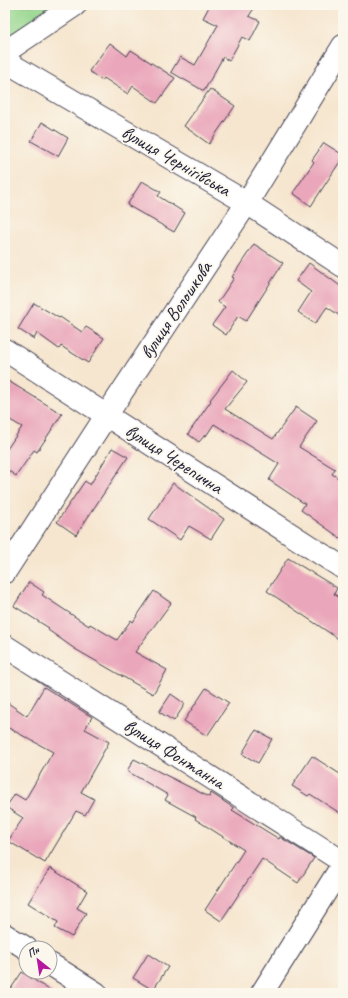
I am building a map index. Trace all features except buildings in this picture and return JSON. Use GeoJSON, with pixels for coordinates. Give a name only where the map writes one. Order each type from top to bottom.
{"type":"FeatureCollection","features":[{"type":"Feature","properties":{"kind":"street"},"geometry":{"type":"LineString","coordinates":[[5,52],[75,5]]}},
{"type":"Feature","properties":{"kind":"street","name":"вулиця Волошкова"},"geometry":{"type":"LineString","coordinates":[[5,572],[247,203],[343,46]]}},
{"type":"Feature","properties":{"kind":"street","name":"вулиця Чернігівська"},"geometry":{"type":"LineString","coordinates":[[5,61],[247,203],[343,266]]}},
{"type":"Feature","properties":{"kind":"street","name":"вулиця Черепична"},"geometry":{"type":"LineString","coordinates":[[5,350],[343,568]]}},
{"type":"Feature","properties":{"kind":"street","name":"вулиця Фонтанна"},"geometry":{"type":"LineString","coordinates":[[5,646],[343,863]]}},
{"type":"Feature","properties":{"kind":"street"},"geometry":{"type":"LineString","coordinates":[[262,993],[343,863]]}},
{"type":"Feature","properties":{"kind":"street"},"geometry":{"type":"LineString","coordinates":[[5,935],[18,943]]}},
{"type":"Feature","properties":{"kind":"street"},"geometry":{"type":"LineString","coordinates":[[58,969],[96,993]]}},
{"type":"Feature","properties":{"kind":"green space"},"geometry":{"type":"Polygon","coordinates":[[[5,5],[58,5],[5,40],[5,5]]]}}]}
